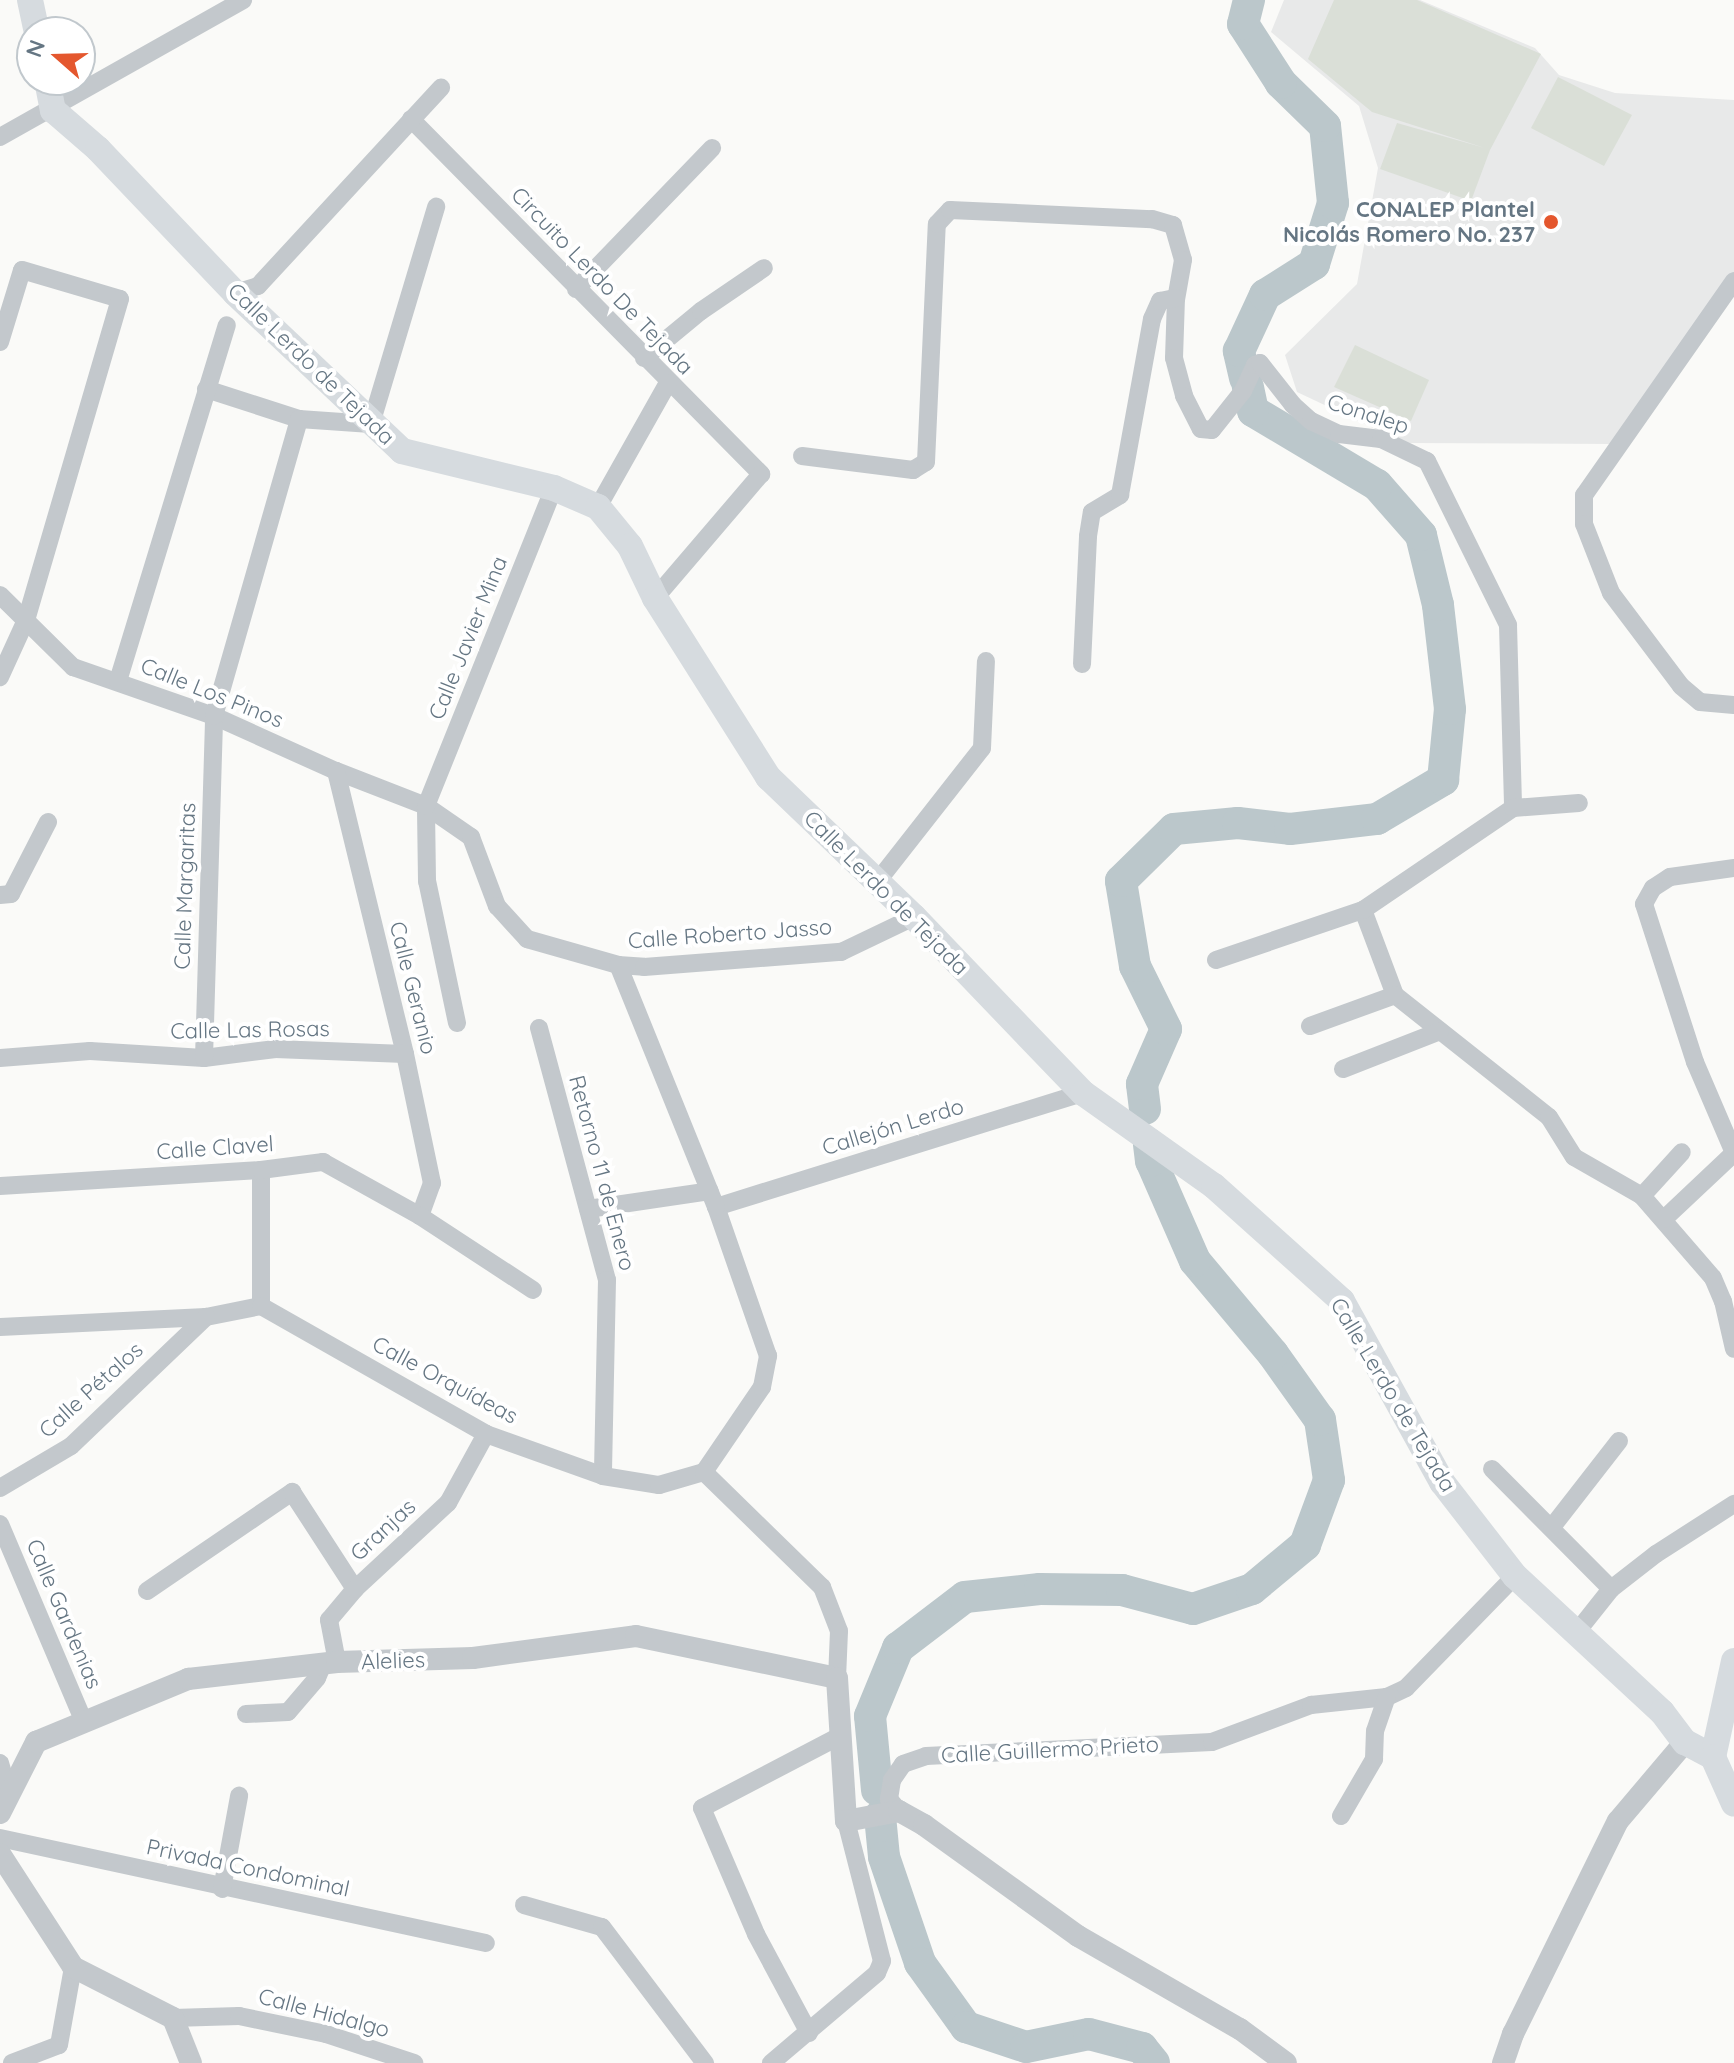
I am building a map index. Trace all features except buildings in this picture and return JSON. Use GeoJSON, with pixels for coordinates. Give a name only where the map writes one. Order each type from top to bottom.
{"type":"FeatureCollection","features":[{"type":"Feature","properties":{"kind":"main road"},"geometry":{"type":"LineString","coordinates":[[50,96],[53,110]]}},
{"type":"Feature","properties":{"kind":"main road","name":"Calle Lerdo de Tejada"},"geometry":{"type":"LineString","coordinates":[[53,110],[98,149],[235,293],[402,451],[554,488],[598,507],[630,546],[655,598],[768,777],[914,917],[1083,1093],[1214,1186],[1342,1301],[1442,1482],[1515,1576],[1662,1712],[1685,1742],[1713,1757]]}},
{"type":"Feature","properties":{"kind":"main road"},"geometry":{"type":"LineString","coordinates":[[1734,1661],[1713,1757],[1734,1804]]}},
{"type":"Feature","properties":{"kind":"street"},"geometry":{"type":"LineString","coordinates":[[0,137],[53,110],[243,0]]}},
{"type":"Feature","properties":{"kind":"street"},"geometry":{"type":"LineString","coordinates":[[235,293],[258,286],[441,88]]}},
{"type":"Feature","properties":{"kind":"street","name":"Circuito Lerdo De Tejada"},"geometry":{"type":"LineString","coordinates":[[411,119],[761,474],[655,598]]}},
{"type":"Feature","properties":{"kind":"street"},"geometry":{"type":"LineString","coordinates":[[576,289],[712,148]]}},
{"type":"Feature","properties":{"kind":"street"},"geometry":{"type":"LineString","coordinates":[[206,389],[299,419],[371,424],[436,207]]}},
{"type":"Feature","properties":{"kind":"street","name":"Conalep"},"geometry":{"type":"LineString","coordinates":[[802,456],[913,470],[926,462],[937,224],[950,210],[1152,219],[1173,225],[1183,260],[1176,298],[1174,358],[1184,396],[1201,429],[1212,430],[1243,391],[1255,365],[1260,363],[1293,405],[1311,421],[1339,434],[1381,439],[1427,461],[1508,625],[1513,808]]}},
{"type":"Feature","properties":{"kind":"street"},"geometry":{"type":"LineString","coordinates":[[644,358],[701,311],[764,268]]}},
{"type":"Feature","properties":{"kind":"street"},"geometry":{"type":"LineString","coordinates":[[0,342],[22,270],[120,299],[26,620],[0,677]]}},
{"type":"Feature","properties":{"kind":"street"},"geometry":{"type":"LineString","coordinates":[[1734,281],[1584,495],[1584,524],[1611,593],[1681,686],[1700,702],[1734,705]]}},
{"type":"Feature","properties":{"kind":"street"},"geometry":{"type":"LineString","coordinates":[[1082,664],[1088,536],[1092,512],[1120,495],[1152,319],[1160,301],[1176,298]]}},
{"type":"Feature","properties":{"kind":"street"},"geometry":{"type":"LineString","coordinates":[[118,681],[227,325]]}},
{"type":"Feature","properties":{"kind":"street"},"geometry":{"type":"LineString","coordinates":[[598,507],[668,383]]}},
{"type":"Feature","properties":{"kind":"street","name":"Calle Margaritas"},"geometry":{"type":"LineString","coordinates":[[204,1058],[214,716],[299,419]]}},
{"type":"Feature","properties":{"kind":"street","name":"Calle Javier Mina"},"geometry":{"type":"LineString","coordinates":[[426,806],[554,488]]}},
{"type":"Feature","properties":{"kind":"street","name":"Calle Los Pinos"},"geometry":{"type":"LineString","coordinates":[[0,595],[73,667],[214,716],[336,771],[426,806]]}},
{"type":"Feature","properties":{"kind":"street"},"geometry":{"type":"LineString","coordinates":[[877,882],[982,748],[986,661]]}},
{"type":"Feature","properties":{"kind":"street","name":"Calle Geranio"},"geometry":{"type":"LineString","coordinates":[[336,771],[405,1054],[432,1183],[420,1216]]}},
{"type":"Feature","properties":{"kind":"street"},"geometry":{"type":"LineString","coordinates":[[1216,960],[1363,910],[1513,808],[1579,803]]}},
{"type":"Feature","properties":{"kind":"street"},"geometry":{"type":"LineString","coordinates":[[426,806],[427,881],[457,1023]]}},
{"type":"Feature","properties":{"kind":"street","name":"Calle Roberto Jasso"},"geometry":{"type":"LineString","coordinates":[[426,806],[471,837],[497,906],[527,939],[618,965],[644,967],[841,952],[914,917]]}},
{"type":"Feature","properties":{"kind":"street"},"geometry":{"type":"LineString","coordinates":[[0,895],[11,894],[48,822]]}},
{"type":"Feature","properties":{"kind":"street"},"geometry":{"type":"LineString","coordinates":[[1664,1219],[1734,1153],[1695,1062],[1644,904],[1653,888],[1670,877],[1734,868]]}},
{"type":"Feature","properties":{"kind":"street"},"geometry":{"type":"LineString","coordinates":[[1363,910],[1395,995],[1549,1117],[1574,1157],[1642,1196],[1664,1219],[1713,1278],[1723,1301],[1734,1349]]}},
{"type":"Feature","properties":{"kind":"street"},"geometry":{"type":"LineString","coordinates":[[618,965],[713,1199],[763,1333],[768,1356],[762,1387],[704,1472],[822,1587],[839,1631],[837,1678],[846,1821],[882,1961],[877,1973],[771,2063]]}},
{"type":"Feature","properties":{"kind":"street"},"geometry":{"type":"LineString","coordinates":[[1310,1026],[1395,995]]}},
{"type":"Feature","properties":{"kind":"street","name":"Retorno 11 de Enero"},"geometry":{"type":"LineString","coordinates":[[539,1028],[607,1280],[603,1476]]}},
{"type":"Feature","properties":{"kind":"street"},"geometry":{"type":"LineString","coordinates":[[1343,1069],[1440,1031]]}},
{"type":"Feature","properties":{"kind":"street","name":"Calle Las Rosas"},"geometry":{"type":"LineString","coordinates":[[0,1058],[90,1051],[204,1058],[275,1049],[405,1054]]}},
{"type":"Feature","properties":{"kind":"street","name":"Callejón Lerdo"},"geometry":{"type":"LineString","coordinates":[[588,1209],[713,1199],[1083,1093]]}},
{"type":"Feature","properties":{"kind":"street"},"geometry":{"type":"LineString","coordinates":[[1642,1196],[1682,1152]]}},
{"type":"Feature","properties":{"kind":"street","name":"Calle Clavel"},"geometry":{"type":"LineString","coordinates":[[0,1186],[261,1170],[323,1162],[420,1216],[533,1290]]}},
{"type":"Feature","properties":{"kind":"street"},"geometry":{"type":"LineString","coordinates":[[0,1327],[206,1317],[261,1306],[261,1170]]}},
{"type":"Feature","properties":{"kind":"street","name":"Calle Orquídeas"},"geometry":{"type":"LineString","coordinates":[[261,1306],[486,1434],[603,1476],[659,1485],[704,1472]]}},
{"type":"Feature","properties":{"kind":"street","name":"Calle Pétalos"},"geometry":{"type":"LineString","coordinates":[[0,1488],[71,1446],[206,1317]]}},
{"type":"Feature","properties":{"kind":"street","name":"Granjas"},"geometry":{"type":"LineString","coordinates":[[330,1663],[329,1620],[355,1589],[448,1503],[486,1434]]}},
{"type":"Feature","properties":{"kind":"street"},"geometry":{"type":"LineString","coordinates":[[1552,1527],[1619,1441]]}},
{"type":"Feature","properties":{"kind":"street"},"geometry":{"type":"LineString","coordinates":[[1492,1469],[1611,1589]]}},
{"type":"Feature","properties":{"kind":"street"},"geometry":{"type":"LineString","coordinates":[[147,1591],[292,1492],[355,1589]]}},
{"type":"Feature","properties":{"kind":"street"},"geometry":{"type":"LineString","coordinates":[[1576,1633],[1611,1589],[1656,1554],[1734,1504]]}},
{"type":"Feature","properties":{"kind":"street","name":"Calle Gardenias"},"geometry":{"type":"LineString","coordinates":[[0,1524],[84,1722]]}},
{"type":"Feature","properties":{"kind":"street","name":"Calle Guillermo Prieto"},"geometry":{"type":"LineString","coordinates":[[899,1811],[889,1799],[892,1780],[903,1764],[926,1756],[1212,1742],[1311,1705],[1387,1697],[1406,1688],[1515,1576]]}},
{"type":"Feature","properties":{"kind":"street","name":"Alelies"},"geometry":{"type":"LineString","coordinates":[[5,1804],[36,1742],[188,1679],[330,1663],[473,1658],[636,1636],[837,1678]]}},
{"type":"Feature","properties":{"kind":"street"},"geometry":{"type":"LineString","coordinates":[[246,1714],[288,1712],[330,1663]]}},
{"type":"Feature","properties":{"kind":"street"},"geometry":{"type":"LineString","coordinates":[[1341,1816],[1374,1759],[1375,1731],[1387,1697]]}},
{"type":"Feature","properties":{"kind":"street"},"geometry":{"type":"LineString","coordinates":[[809,2033],[756,1934],[702,1808],[840,1736]]}},
{"type":"Feature","properties":{"kind":"street"},"geometry":{"type":"LineString","coordinates":[[1503,2063],[1513,2034],[1618,1821],[1685,1742]]}},
{"type":"Feature","properties":{"kind":"street"},"geometry":{"type":"LineString","coordinates":[[0,1763],[5,1804]]}},
{"type":"Feature","properties":{"kind":"street"},"geometry":{"type":"LineString","coordinates":[[222,1889],[239,1796]]}},
{"type":"Feature","properties":{"kind":"street"},"geometry":{"type":"LineString","coordinates":[[846,1821],[899,1811],[924,1825],[1078,1936],[1240,2029],[1286,2063]]}},
{"type":"Feature","properties":{"kind":"street","name":"Privada Condominal"},"geometry":{"type":"LineString","coordinates":[[0,1838],[222,1889],[486,1943]]}},
{"type":"Feature","properties":{"kind":"street"},"geometry":{"type":"LineString","coordinates":[[0,1854],[73,1967],[173,2018],[191,2063]]}},
{"type":"Feature","properties":{"kind":"street"},"geometry":{"type":"LineString","coordinates":[[524,1905],[602,1927],[705,2063]]}},
{"type":"Feature","properties":{"kind":"street"},"geometry":{"type":"LineString","coordinates":[[12,2063],[59,2045],[73,1967]]}},
{"type":"Feature","properties":{"kind":"street","name":"Calle Hidalgo"},"geometry":{"type":"LineString","coordinates":[[173,2018],[239,2016],[326,2034],[414,2063]]}},
{"type":"Feature","properties":{"kind":"shaded area","name":"CONALEP Plantel Nicolás Romero No. 237"},"geometry":{"type":"Polygon","coordinates":[[[1284,0],[1420,0],[1535,48],[1559,75],[1615,93],[1734,100],[1734,275],[1612,444],[1405,443],[1297,392],[1285,355],[1357,284],[1378,168],[1359,106],[1271,32],[1284,0]]]}},
{"type":"Feature","properties":{"kind":"shaded area"},"geometry":{"type":"Polygon","coordinates":[[[1334,0],[1417,0],[1541,54],[1490,150],[1471,201],[1380,169],[1397,123],[1485,148],[1372,112],[1308,59],[1334,0]]]}},
{"type":"Feature","properties":{"kind":"shaded area"},"geometry":{"type":"Polygon","coordinates":[[[1558,77],[1632,115],[1604,166],[1531,128],[1558,77]]]}},
{"type":"Feature","properties":{"kind":"shaded area"},"geometry":{"type":"Polygon","coordinates":[[[1355,345],[1429,380],[1411,421],[1334,387],[1355,345]]]}},
{"type":"Feature","properties":{"kind":"waterway"},"geometry":{"type":"LineString","coordinates":[[1245,378],[1239,351],[1265,295],[1314,264],[1333,203],[1325,126],[1281,83],[1243,24],[1249,0]]}},
{"type":"Feature","properties":{"kind":"waterway"},"geometry":{"type":"LineString","coordinates":[[1145,1109],[1142,1084],[1166,1029],[1135,966],[1121,881],[1174,829],[1238,823],[1290,829],[1377,819],[1443,780],[1450,709],[1438,605],[1421,535],[1377,485],[1253,411],[1248,387]]}},
{"type":"Feature","properties":{"kind":"waterway"},"geometry":{"type":"LineString","coordinates":[[877,1790],[870,1716],[898,1648],[965,1597],[1040,1589],[1122,1590],[1193,1609],[1252,1589],[1305,1545],[1329,1480],[1320,1420],[1273,1354],[1195,1261],[1151,1161],[1149,1144]]}},
{"type":"Feature","properties":{"kind":"waterway"},"geometry":{"type":"LineString","coordinates":[[880,1816],[884,1857],[920,1963],[966,2027],[1026,2047],[1089,2034],[1142,2048],[1154,2063]]}},
{"type":"Feature","properties":{"kind":"place","name":"CONALEP Plantel Nicolás Romero No. 237"},"geometry":{"type":"Point","coordinates":[1551,222]}}]}
